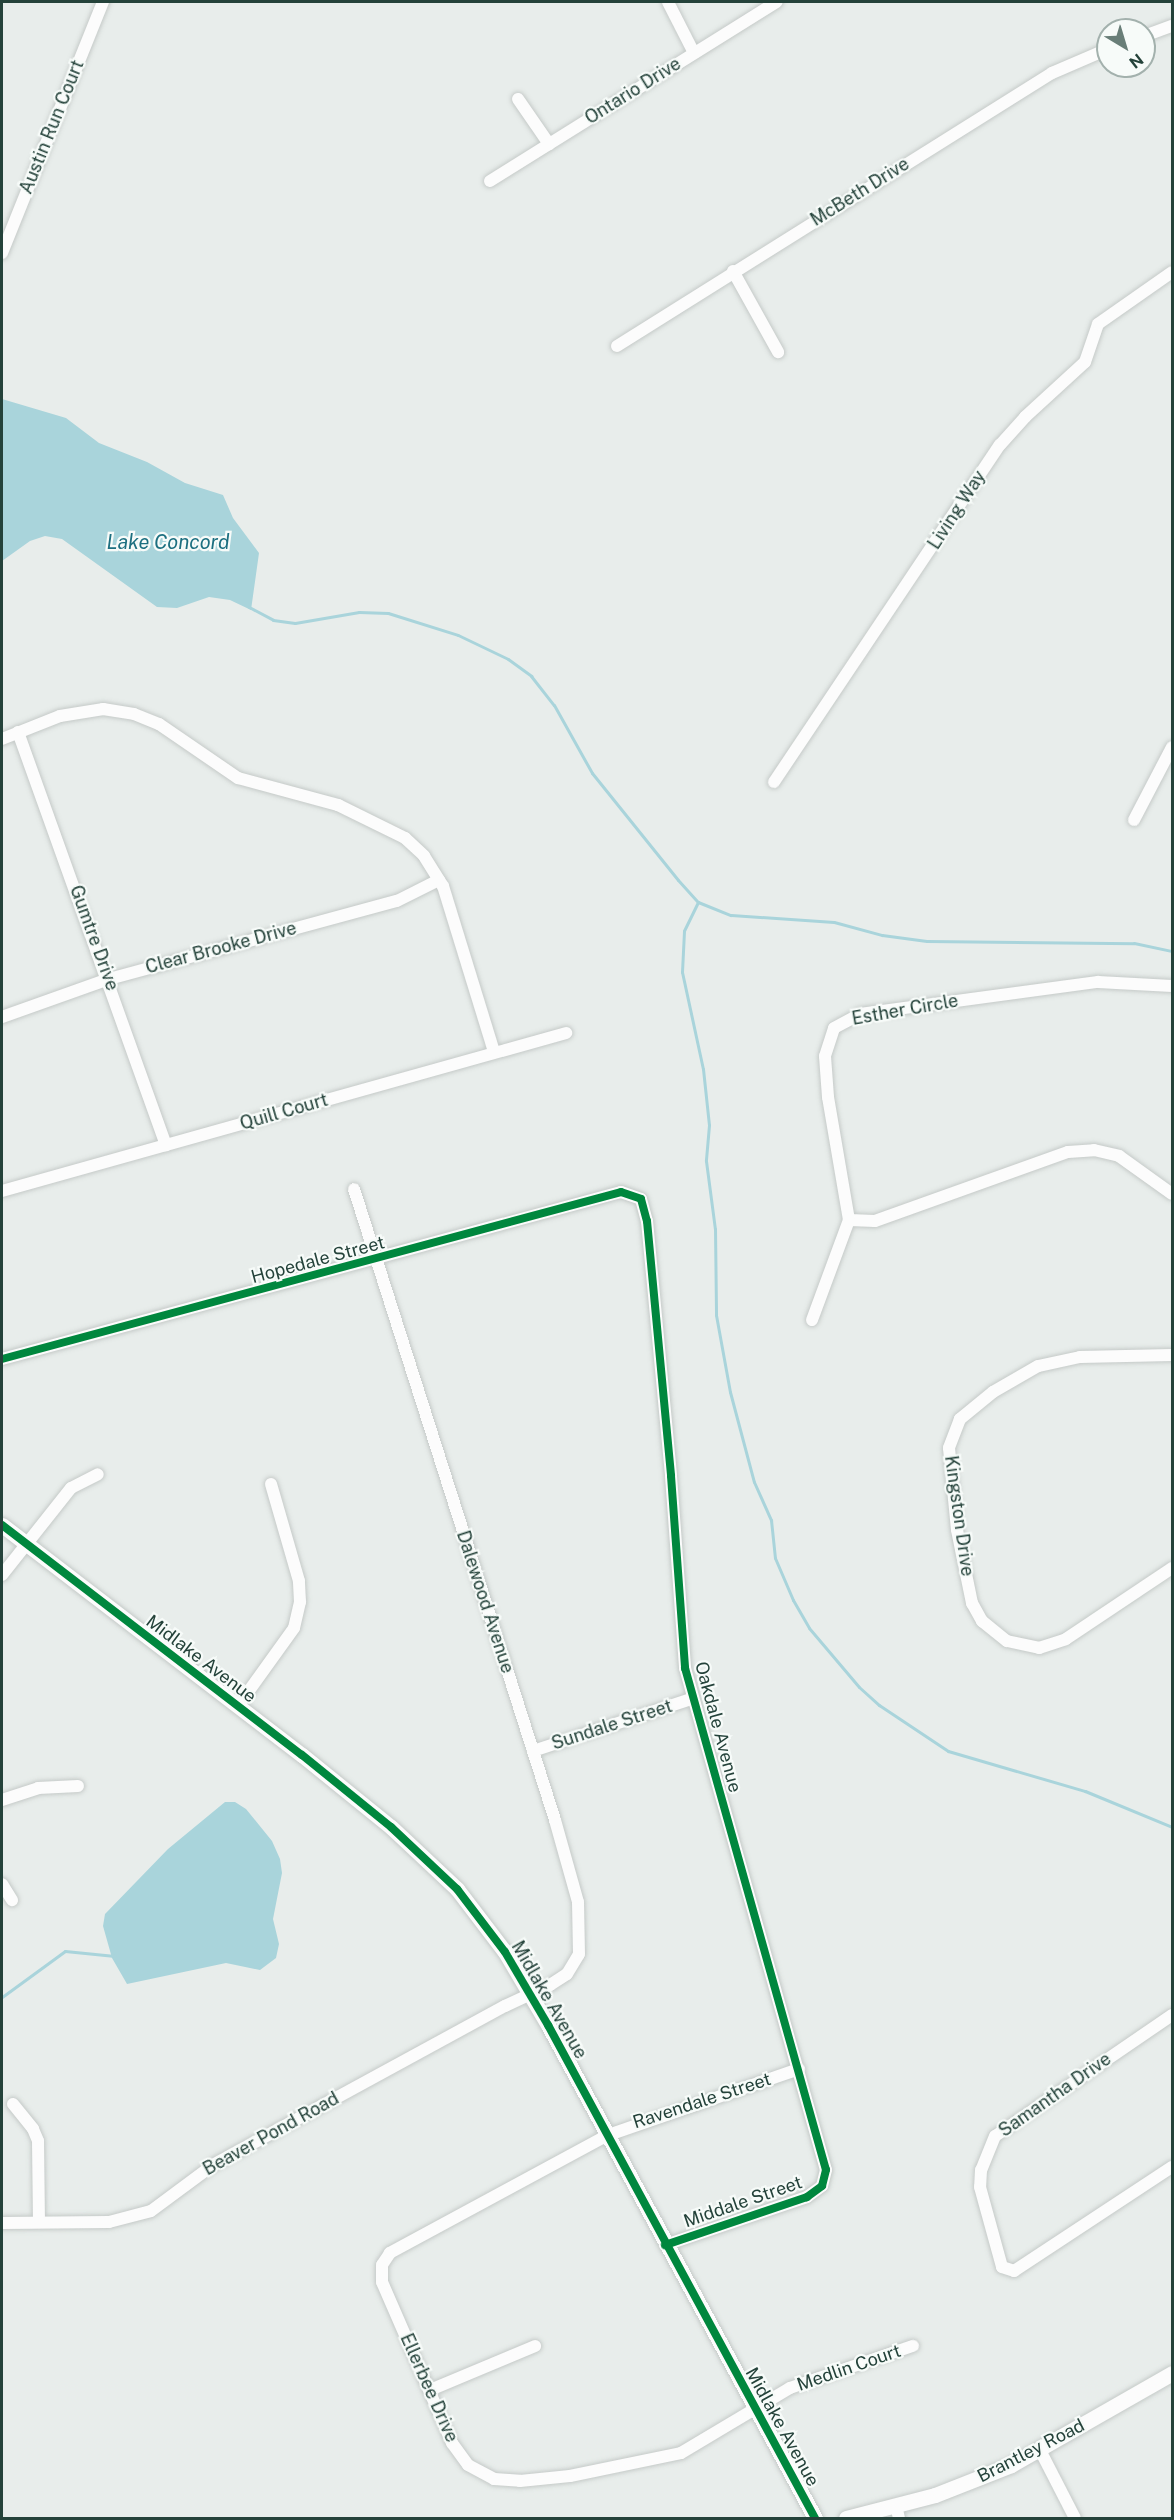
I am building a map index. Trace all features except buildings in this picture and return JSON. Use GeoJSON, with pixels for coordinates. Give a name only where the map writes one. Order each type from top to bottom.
{"type":"FeatureCollection","features":[{"type":"Feature","properties":{"kind":"street","name":"Austin Run Court"},"geometry":{"type":"LineString","coordinates":[[2,253],[103,2]]}},
{"type":"Feature","properties":{"kind":"street"},"geometry":{"type":"LineString","coordinates":[[668,2],[694,53]]}},
{"type":"Feature","properties":{"kind":"street","name":"Ontario Drive"},"geometry":{"type":"LineString","coordinates":[[490,181],[777,2]]}},
{"type":"Feature","properties":{"kind":"street"},"geometry":{"type":"LineString","coordinates":[[1156,32],[1173,26]]}},
{"type":"Feature","properties":{"kind":"street","name":"McBeth Drive"},"geometry":{"type":"LineString","coordinates":[[617,346],[733,271],[1052,73],[1096,54]]}},
{"type":"Feature","properties":{"kind":"street"},"geometry":{"type":"LineString","coordinates":[[518,99],[549,144]]}},
{"type":"Feature","properties":{"kind":"street"},"geometry":{"type":"LineString","coordinates":[[733,271],[778,352]]}},
{"type":"Feature","properties":{"kind":"street","name":"Living Way"},"geometry":{"type":"LineString","coordinates":[[774,782],[1000,445],[1025,417],[1085,362],[1098,324],[1173,272]]}},
{"type":"Feature","properties":{"kind":"street"},"geometry":{"type":"LineString","coordinates":[[2,739],[60,716],[103,709],[134,714],[159,724],[238,778],[358,812],[405,838],[424,856],[439,880],[455,915],[494,1052]]}},
{"type":"Feature","properties":{"kind":"street","name":"Gumtre Drive"},"geometry":{"type":"LineString","coordinates":[[18,732],[109,979],[166,1145]]}},
{"type":"Feature","properties":{"kind":"street"},"geometry":{"type":"LineString","coordinates":[[1134,820],[1173,747]]}},
{"type":"Feature","properties":{"kind":"street","name":"Clear Brooke Drive"},"geometry":{"type":"LineString","coordinates":[[2,1017],[109,979],[397,901],[439,880]]}},
{"type":"Feature","properties":{"kind":"street","name":"Esther Circle"},"geometry":{"type":"LineString","coordinates":[[849,1221],[828,1097],[825,1056],[834,1028],[845,1020],[860,1014],[1098,982],[1173,986]]}},
{"type":"Feature","properties":{"kind":"street","name":"Quill Court"},"geometry":{"type":"LineString","coordinates":[[2,1191],[566,1033]]}},
{"type":"Feature","properties":{"kind":"street"},"geometry":{"type":"LineString","coordinates":[[812,1320],[849,1221],[875,1221],[1068,1152],[1094,1150],[1119,1156],[1173,1194]]}},
{"type":"Feature","properties":{"kind":"street","name":"Dalewood Avenue"},"geometry":{"type":"LineString","coordinates":[[354,1190],[533,1751],[578,1902],[581,1941],[576,1961],[567,1974],[530,1994]]}},
{"type":"Feature","properties":{"kind":"street","name":"Hopedale Street"},"geometry":{"type":"LineString","coordinates":[[2,1359],[621,1192],[641,1199]]}},
{"type":"Feature","properties":{"kind":"street","name":"Oakdale Avenue"},"geometry":{"type":"LineString","coordinates":[[641,1199],[647,1221],[685,1668],[691,1699],[824,2158],[825,2179]]}},
{"type":"Feature","properties":{"kind":"street","name":"Kingston Drive"},"geometry":{"type":"LineString","coordinates":[[1173,1355],[1080,1357],[1038,1366],[993,1392],[960,1419],[949,1448],[957,1530],[972,1603],[982,1621],[1007,1641],[1039,1648],[1066,1639],[1173,1568]]}},
{"type":"Feature","properties":{"kind":"street"},"geometry":{"type":"LineString","coordinates":[[2,1575],[71,1488],[98,1474]]}},
{"type":"Feature","properties":{"kind":"street"},"geometry":{"type":"LineString","coordinates":[[238,1707],[294,1628],[300,1602],[299,1581],[270,1484]]}},
{"type":"Feature","properties":{"kind":"street","name":"Midlake Avenue"},"geometry":{"type":"LineString","coordinates":[[2,1525],[391,1827],[435,1866],[487,1926],[530,1994],[815,2518]]}},
{"type":"Feature","properties":{"kind":"street","name":"Sundale Street"},"geometry":{"type":"LineString","coordinates":[[533,1751],[691,1699]]}},
{"type":"Feature","properties":{"kind":"street"},"geometry":{"type":"LineString","coordinates":[[2,1800],[38,1788],[78,1786]]}},
{"type":"Feature","properties":{"kind":"street"},"geometry":{"type":"LineString","coordinates":[[2,1884],[12,1900]]}},
{"type":"Feature","properties":{"kind":"street","name":"Beaver Pond Road"},"geometry":{"type":"LineString","coordinates":[[2,2223],[109,2222],[151,2211],[213,2165],[530,1994]]}},
{"type":"Feature","properties":{"kind":"street","name":"Samantha Drive"},"geometry":{"type":"LineString","coordinates":[[1173,2015],[995,2136],[981,2170],[983,2202],[1002,2267],[1014,2271],[1173,2168]]}},
{"type":"Feature","properties":{"kind":"street","name":"Ravendale Street"},"geometry":{"type":"LineString","coordinates":[[606,2136],[799,2069]]}},
{"type":"Feature","properties":{"kind":"street"},"geometry":{"type":"LineString","coordinates":[[13,2104],[33,2129],[38,2141],[39,2222]]}},
{"type":"Feature","properties":{"kind":"street","name":"Ellerbee Drive"},"geometry":{"type":"LineString","coordinates":[[606,2136],[399,2248],[382,2265],[382,2282],[452,2443],[468,2464],[486,2476],[520,2481],[570,2476],[681,2453],[754,2408]]}},
{"type":"Feature","properties":{"kind":"street","name":"Middale Street"},"geometry":{"type":"LineString","coordinates":[[665,2245],[807,2197],[822,2186],[825,2179]]}},
{"type":"Feature","properties":{"kind":"street"},"geometry":{"type":"LineString","coordinates":[[430,2390],[535,2346]]}},
{"type":"Feature","properties":{"kind":"street","name":"Medlin Court"},"geometry":{"type":"LineString","coordinates":[[754,2408],[790,2388],[913,2346]]}},
{"type":"Feature","properties":{"kind":"street","name":"Brantley Road"},"geometry":{"type":"LineString","coordinates":[[846,2518],[898,2512],[1040,2450],[1173,2373]]}},
{"type":"Feature","properties":{"kind":"street"},"geometry":{"type":"LineString","coordinates":[[1040,2450],[1075,2518]]}},
{"type":"Feature","properties":{"kind":"water","name":"Lake Concord"},"geometry":{"type":"Polygon","coordinates":[[[2,399],[66,418],[99,443],[147,462],[185,483],[223,495],[233,518],[259,553],[251,610],[230,600],[209,597],[177,608],[157,607],[62,539],[45,536],[30,541],[2,561],[2,399]]]}},
{"type":"Feature","properties":{"kind":"water"},"geometry":{"type":"Polygon","coordinates":[[[225,1802],[235,1802],[246,1809],[272,1841],[280,1859],[282,1873],[273,1919],[279,1944],[276,1958],[260,1970],[226,1963],[127,1984],[112,1958],[103,1926],[105,1914],[168,1849],[225,1802]]]}},
{"type":"Feature","properties":{"kind":"waterway"},"geometry":{"type":"LineString","coordinates":[[249,607],[273,620],[295,623],[359,612],[388,613],[458,635],[508,659],[531,676],[554,705],[592,773],[678,880],[698,902],[731,915],[834,922],[882,935],[927,941],[1134,943],[1172,951]]}},
{"type":"Feature","properties":{"kind":"waterway"},"geometry":{"type":"LineString","coordinates":[[698,902],[684,931],[682,972],[703,1069],[709,1125],[706,1161],[715,1229],[716,1315],[730,1392],[754,1482],[771,1520],[775,1558],[793,1600],[809,1628],[859,1687],[879,1705],[948,1751],[1085,1791],[1172,1827]]}},
{"type":"Feature","properties":{"kind":"waterway"},"geometry":{"type":"LineString","coordinates":[[2,1997],[65,1951],[115,1956]]}},
{"type":"Feature","properties":{"kind":"cycle path"},"geometry":{"type":"LineString","coordinates":[[2,1359],[621,1192],[641,1199],[647,1221],[671,1476],[685,1668],[826,2170],[822,2186],[807,2197],[665,2245]]}},
{"type":"Feature","properties":{"kind":"cycle path"},"geometry":{"type":"LineString","coordinates":[[2,1525],[302,1755],[391,1827],[457,1889],[505,1952],[548,2025],[815,2518]]}}]}
